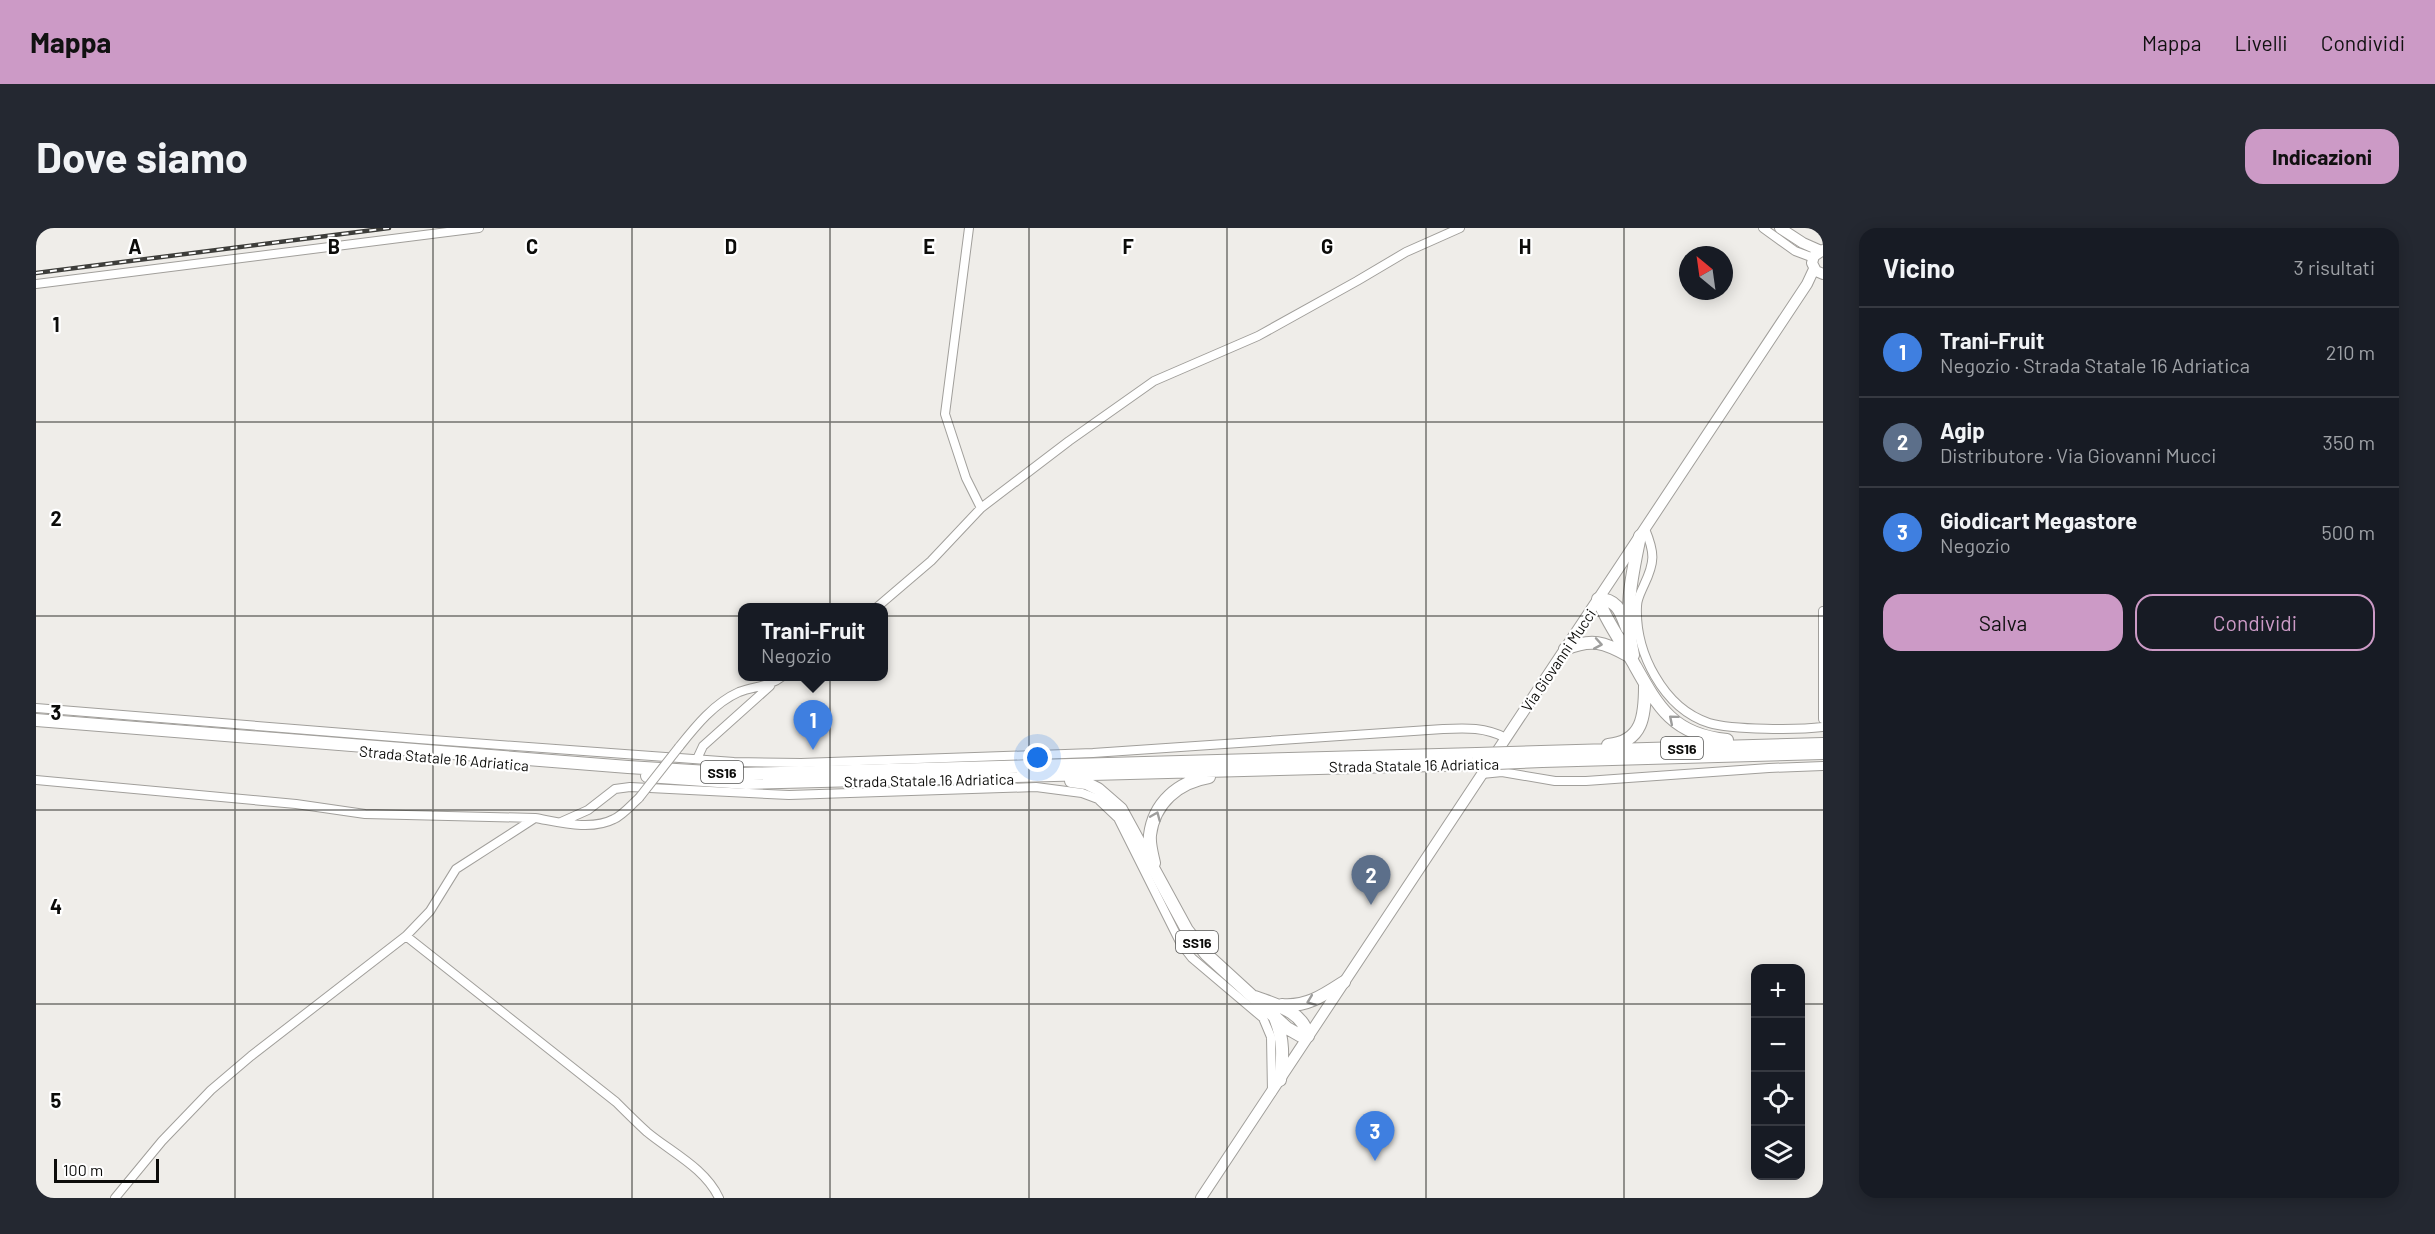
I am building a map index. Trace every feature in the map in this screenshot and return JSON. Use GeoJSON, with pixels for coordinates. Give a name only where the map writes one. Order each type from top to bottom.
{"type":"FeatureCollection","features":[{"type":"Feature","properties":{"kind":"highway","name":"SS16"},"geometry":{"type":"LineString","coordinates":[[1632,661],[1627,628],[1628,591],[1642,532]]}},
{"type":"Feature","properties":{"kind":"highway","name":"SS16"},"geometry":{"type":"LineString","coordinates":[[1627,628],[1619,607],[1607,599],[1598,599],[1606,619],[1645,686],[1668,715],[1681,726],[1712,739],[1738,741],[1746,746]]}},
{"type":"Feature","properties":{"kind":"highway"},"geometry":{"type":"LineString","coordinates":[[1565,649],[1582,642],[1596,642],[1611,646],[1632,661]]}},
{"type":"Feature","properties":{"kind":"highway","name":"SS16"},"geometry":{"type":"LineString","coordinates":[[1542,757],[1616,744],[1629,738],[1640,726],[1644,715],[1645,686]]}},
{"type":"Feature","properties":{"kind":"highway","name":"Strada Statale 16 Adriatica"},"geometry":{"type":"LineString","coordinates":[[36,720],[741,774],[1823,753]]}},
{"type":"Feature","properties":{"kind":"highway","name":"Strada Statale 16 Adriatica"},"geometry":{"type":"LineString","coordinates":[[36,727],[355,750],[746,783],[1021,777],[1475,759]]}},
{"type":"Feature","properties":{"kind":"highway","name":"Strada Statale 16 Adriatica"},"geometry":{"type":"LineString","coordinates":[[1542,757],[1823,744]]}},
{"type":"Feature","properties":{"kind":"highway","name":"SS16"},"geometry":{"type":"LineString","coordinates":[[1155,873],[1150,837],[1153,824],[1168,795],[1181,786],[1197,779],[1276,774],[1312,767]]}},
{"type":"Feature","properties":{"kind":"highway","name":"SS16"},"geometry":{"type":"LineString","coordinates":[[1021,777],[1086,783],[1098,789],[1121,809],[1187,930],[1206,954],[1273,1009],[1301,1019],[1308,1036]]}},
{"type":"Feature","properties":{"kind":"highway","name":"SS16"},"geometry":{"type":"LineString","coordinates":[[1273,1009],[1300,1005],[1319,998],[1344,982]]}},
{"type":"Feature","properties":{"kind":"highway"},"geometry":{"type":"LineString","coordinates":[[1273,1009],[1282,1041],[1283,1060],[1280,1080]]}},
{"type":"Feature","properties":{"kind":"main road"},"geometry":{"type":"LineString","coordinates":[[1780,228],[1803,243],[1818,262]]}},
{"type":"Feature","properties":{"kind":"main road","name":"Via Giovanni Mucci"},"geometry":{"type":"LineString","coordinates":[[1201,1198],[1807,285],[1818,262]]}},
{"type":"Feature","properties":{"kind":"street"},"geometry":{"type":"LineString","coordinates":[[36,284],[479,228]]}},
{"type":"Feature","properties":{"kind":"street"},"geometry":{"type":"LineString","coordinates":[[969,228],[945,414],[966,478],[981,508]]}},
{"type":"Feature","properties":{"kind":"street"},"geometry":{"type":"LineString","coordinates":[[882,603],[931,561],[981,508],[1069,441],[1154,381],[1258,336],[1406,252],[1460,228]]}},
{"type":"Feature","properties":{"kind":"street"},"geometry":{"type":"LineString","coordinates":[[1763,228],[1795,251],[1818,262]]}},
{"type":"Feature","properties":{"kind":"street"},"geometry":{"type":"LineString","coordinates":[[1642,532],[1653,553],[1653,563],[1637,603],[1637,620],[1648,661],[1668,694],[1690,714],[1710,723],[1724,726],[1823,727]]}},
{"type":"Feature","properties":{"kind":"street"},"geometry":{"type":"LineString","coordinates":[[1823,611],[1823,719]]}},
{"type":"Feature","properties":{"kind":"street"},"geometry":{"type":"LineString","coordinates":[[697,759],[703,746],[777,681]]}},
{"type":"Feature","properties":{"kind":"street"},"geometry":{"type":"LineString","coordinates":[[36,780],[296,804],[364,814],[535,818],[599,824],[614,819],[639,798],[696,725],[720,704],[748,689],[773,684]]}},
{"type":"Feature","properties":{"kind":"street"},"geometry":{"type":"LineString","coordinates":[[36,708],[419,740],[734,762],[801,763],[1093,753],[1443,729],[1478,728],[1491,730],[1506,738]]}},
{"type":"Feature","properties":{"kind":"street"},"geometry":{"type":"LineString","coordinates":[[1482,774],[1502,772],[1556,781],[1586,781],[1823,766]]}},
{"type":"Feature","properties":{"kind":"street"},"geometry":{"type":"LineString","coordinates":[[561,822],[588,810],[615,789],[630,787],[789,795],[1036,787],[1082,793],[1098,799],[1118,818],[1181,944],[1192,958],[1263,1018],[1272,1037],[1272,1092]]}},
{"type":"Feature","properties":{"kind":"street"},"geometry":{"type":"LineString","coordinates":[[115,1198],[162,1142],[211,1090],[260,1049],[406,936],[430,911],[456,869],[535,818]]}},
{"type":"Feature","properties":{"kind":"street"},"geometry":{"type":"LineString","coordinates":[[406,936],[616,1102],[647,1132],[694,1167],[716,1191],[719,1198]]}},
{"type":"Feature","properties":{"kind":"railway"},"geometry":{"type":"LineString","coordinates":[[36,273],[389,228]]}},
{"type":"Feature","properties":{"kind":"place","name":"Trani-Fruit"},"geometry":{"type":"Point","coordinates":[813,750]}},
{"type":"Feature","properties":{"kind":"place","name":"Agip"},"geometry":{"type":"Point","coordinates":[1371,905]}},
{"type":"Feature","properties":{"kind":"place","name":"Giodicart Megastore"},"geometry":{"type":"Point","coordinates":[1375,1161]}}]}
